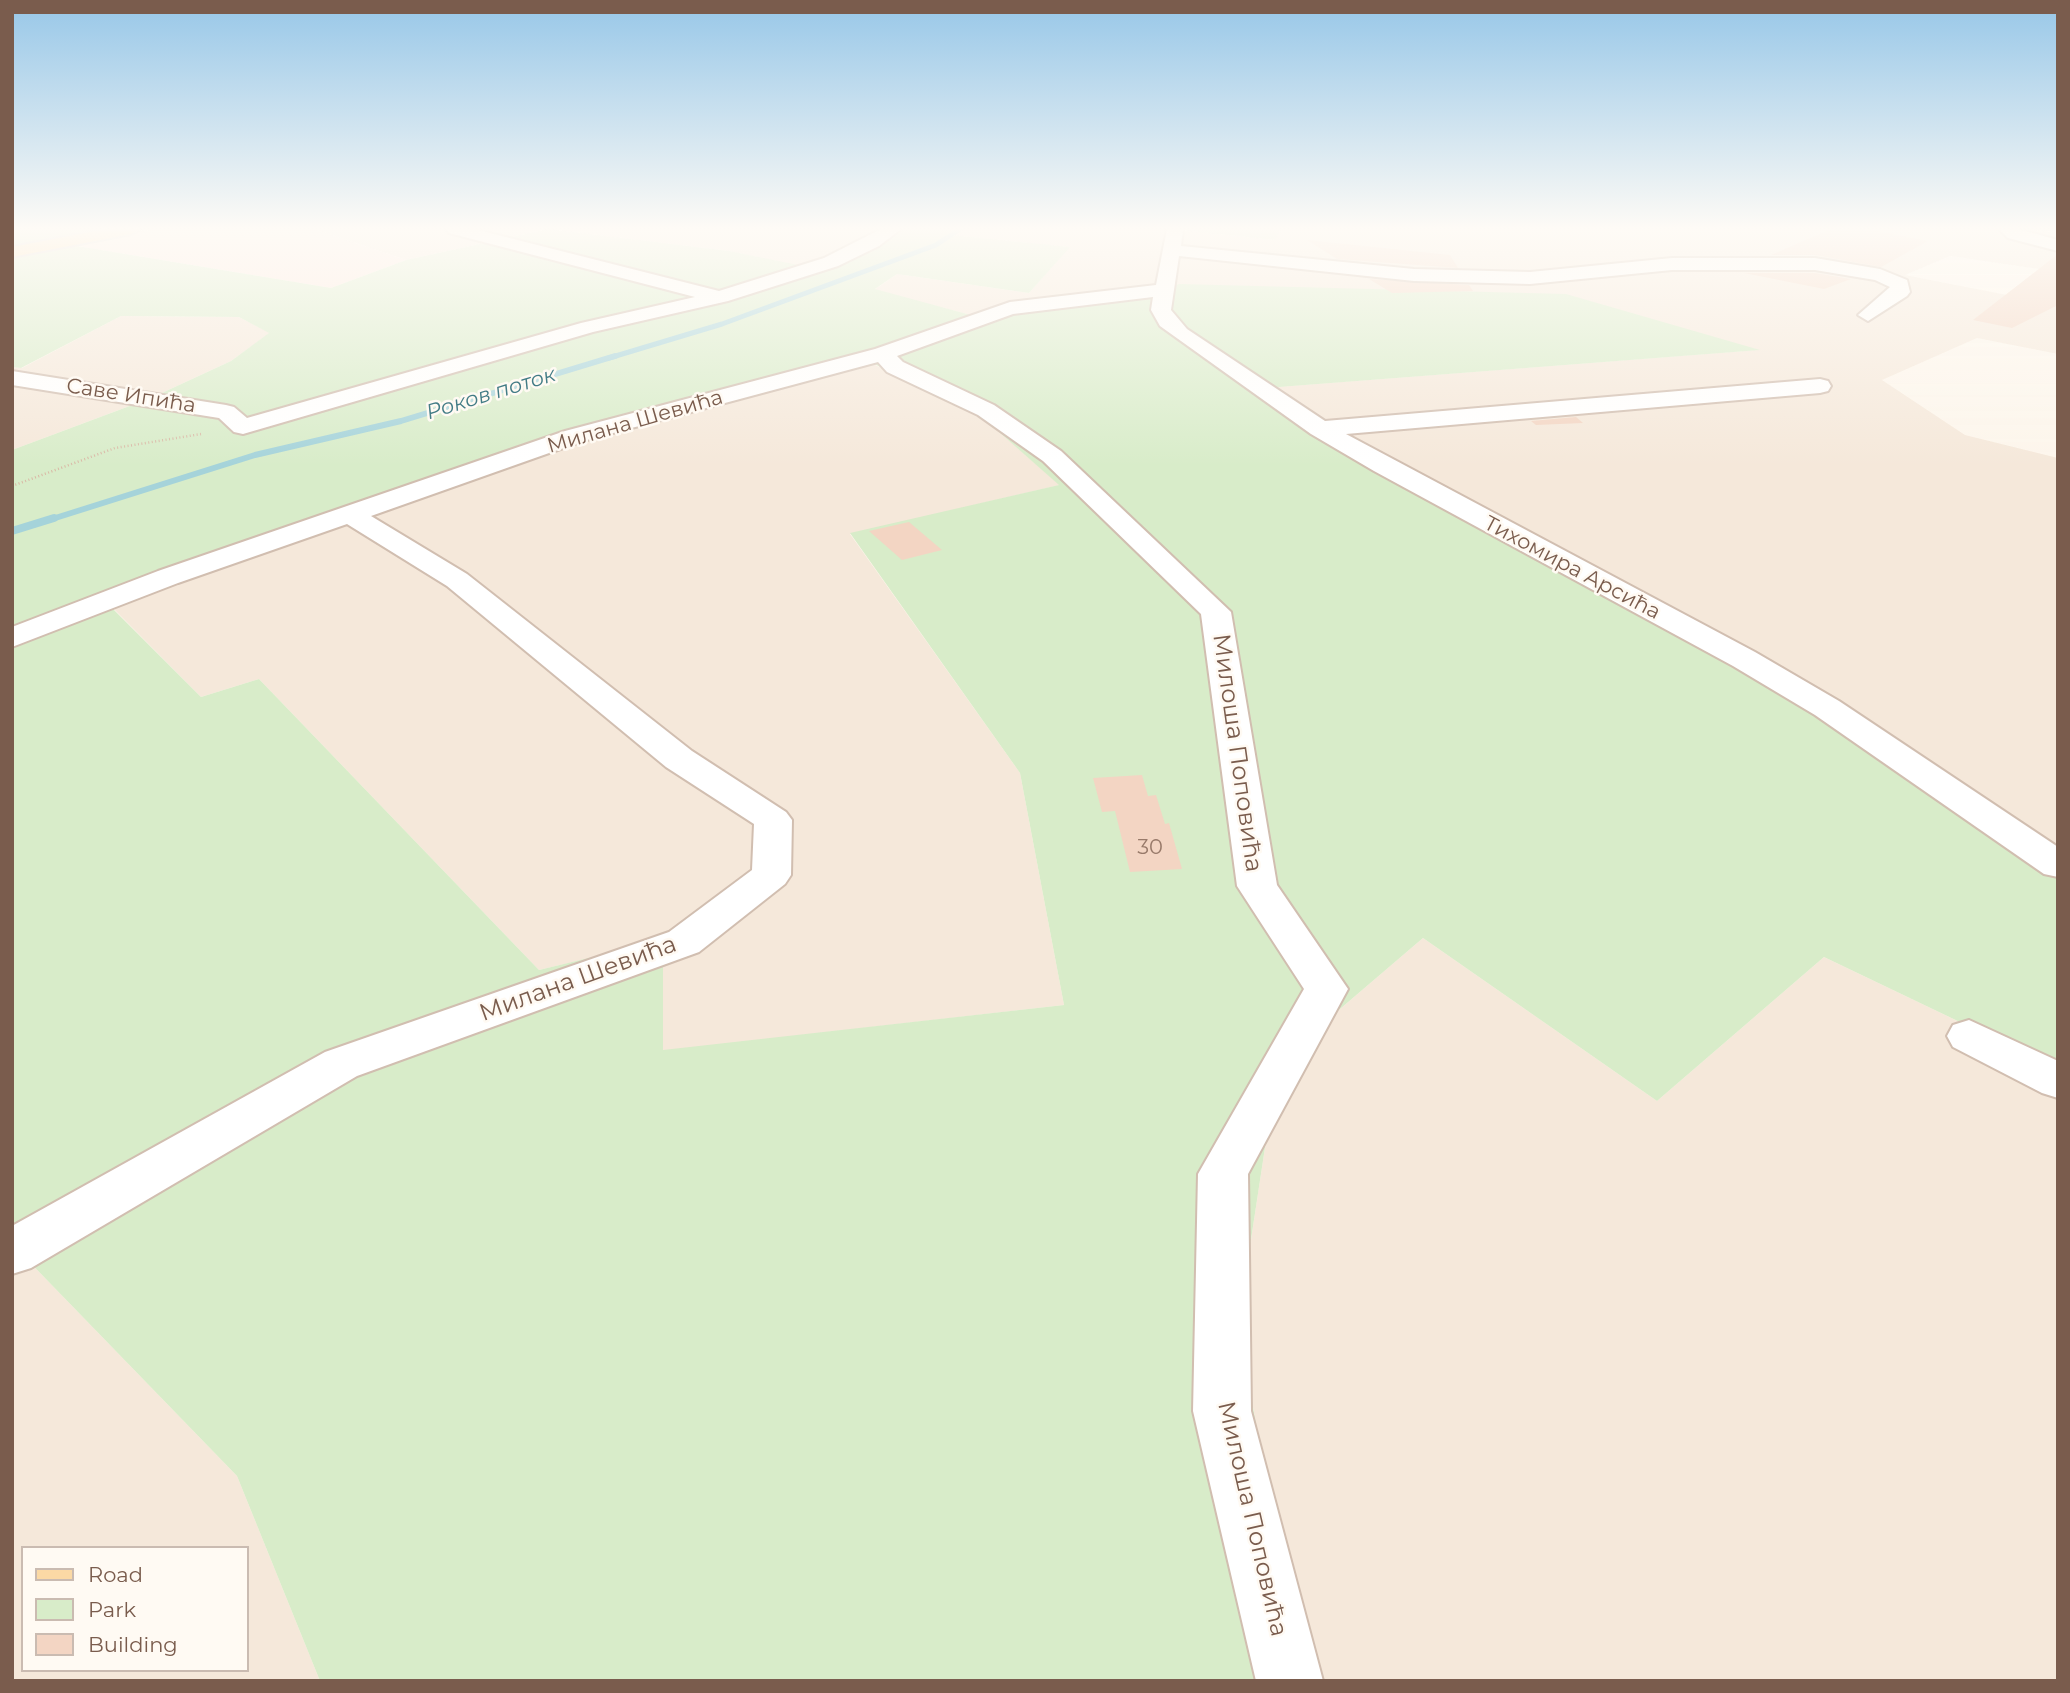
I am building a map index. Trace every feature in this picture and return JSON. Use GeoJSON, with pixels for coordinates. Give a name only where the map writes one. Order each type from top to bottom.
{"type":"FeatureCollection","features":[{"type":"Feature","properties":{"kind":"street"},"geometry":{"type":"LineString","coordinates":[[243,427],[588,327],[672,308]]}},
{"type":"Feature","properties":{"kind":"street"},"geometry":{"type":"LineString","coordinates":[[883,354],[1010,308]]}},
{"type":"Feature","properties":{"kind":"street","name":"Тихомира Арсића"},"geometry":{"type":"LineString","coordinates":[[1161,308],[1167,322],[1320,429],[1382,466],[1755,666],[1827,708],[2058,865]]}},
{"type":"Feature","properties":{"kind":"street"},"geometry":{"type":"LineString","coordinates":[[1868,315],[1878,308]]}},
{"type":"Feature","properties":{"kind":"street","name":"Милана Шевића"},"geometry":{"type":"LineString","coordinates":[[12,638],[168,577],[574,436],[883,354]]}},
{"type":"Feature","properties":{"kind":"street","name":"Милоша Поповића"},"geometry":{"type":"LineString","coordinates":[[883,354],[895,367],[986,410],[1052,456],[1216,611],[1257,886],[1326,989],[1223,1174],[1222,1411],[1290,1681]]}},
{"type":"Feature","properties":{"kind":"street","name":"Саве Ипића"},"geometry":{"type":"LineString","coordinates":[[12,378],[226,412],[243,427]]}},
{"type":"Feature","properties":{"kind":"street"},"geometry":{"type":"LineString","coordinates":[[1320,429],[1820,386]]}},
{"type":"Feature","properties":{"kind":"street","name":"Милана Шевића"},"geometry":{"type":"LineString","coordinates":[[12,1252],[341,1064],[684,942],[771,875],[773,820],[679,759],[457,580],[351,515]]}},
{"type":"Feature","properties":{"kind":"street"},"geometry":{"type":"LineString","coordinates":[[1969,1036],[2058,1082]]}},
{"type":"Feature","properties":{"kind":"path"},"geometry":{"type":"LineString","coordinates":[[12,486],[114,448],[243,427]]}},
{"type":"Feature","properties":{"kind":"shaded area"},"geometry":{"type":"Polygon","coordinates":[[[943,308],[1045,308],[978,317],[943,308]]]}},
{"type":"Feature","properties":{"kind":"shaded area"},"geometry":{"type":"Polygon","coordinates":[[[1316,308],[2058,308],[2058,354],[1977,338],[1882,380],[1965,435],[2058,458],[2058,857],[1264,388],[1757,350],[1316,308]]]}},
{"type":"Feature","properties":{"kind":"shaded area"},"geometry":{"type":"Polygon","coordinates":[[[121,316],[239,317],[270,333],[231,361],[151,398],[12,450],[12,367],[22,368],[121,316]]]}},
{"type":"Feature","properties":{"kind":"shaded area"},"geometry":{"type":"Polygon","coordinates":[[[863,359],[982,417],[1060,485],[850,534],[1020,773],[1064,1005],[663,1051],[662,941],[539,970],[259,679],[201,697],[102,597],[577,433],[863,359]]]}},
{"type":"Feature","properties":{"kind":"shaded area"},"geometry":{"type":"Polygon","coordinates":[[[1423,938],[1657,1101],[1824,957],[2058,1069],[2058,1681],[1303,1681],[1238,1325],[1278,1062],[1423,938]]]}},
{"type":"Feature","properties":{"kind":"shaded area"},"geometry":{"type":"Polygon","coordinates":[[[12,1244],[237,1476],[320,1681],[12,1681],[12,1244]]]}},
{"type":"Feature","properties":{"kind":"green space"},"geometry":{"type":"Polygon","coordinates":[[[12,308],[945,308],[978,317],[1045,308],[1615,308],[1760,350],[1266,388],[1388,464],[1745,649],[2058,857],[2058,1069],[1824,957],[1657,1101],[1423,938],[1278,1062],[1238,1325],[1303,1681],[320,1681],[237,1476],[12,1244],[12,450],[151,398],[231,361],[269,333],[239,317],[121,316],[21,368],[12,367],[12,308]],[[864,359],[577,433],[102,598],[201,697],[259,679],[539,970],[663,940],[663,1050],[1064,1005],[1020,773],[850,533],[1059,485],[982,417],[864,359]]]}},
{"type":"Feature","properties":{"kind":"building"},"geometry":{"type":"Polygon","coordinates":[[[1988,308],[2052,308],[2012,328],[1973,320],[1988,308]]]}},
{"type":"Feature","properties":{"kind":"building"},"geometry":{"type":"Polygon","coordinates":[[[1576,417],[1583,423],[1536,425],[1531,421],[1576,417]]]}},
{"type":"Feature","properties":{"kind":"building"},"geometry":{"type":"Polygon","coordinates":[[[909,522],[942,550],[902,560],[869,531],[909,522]]]}},
{"type":"Feature","properties":{"kind":"building"},"geometry":{"type":"Polygon","coordinates":[[[1142,775],[1148,796],[1156,795],[1165,824],[1169,823],[1182,869],[1130,872],[1115,811],[1102,812],[1093,778],[1142,775]]]}},
{"type":"Feature","properties":{"kind":"waterway","name":"Роков поток"},"geometry":{"type":"LineString","coordinates":[[609,358],[765,308]]}},
{"type":"Feature","properties":{"kind":"waterway","name":"Роков поток"},"geometry":{"type":"LineString","coordinates":[[49,520],[255,455],[401,421],[615,356]]}},
{"type":"Feature","properties":{"kind":"waterway","name":"Роков поток"},"geometry":{"type":"LineString","coordinates":[[12,531],[54,518]]}}]}
